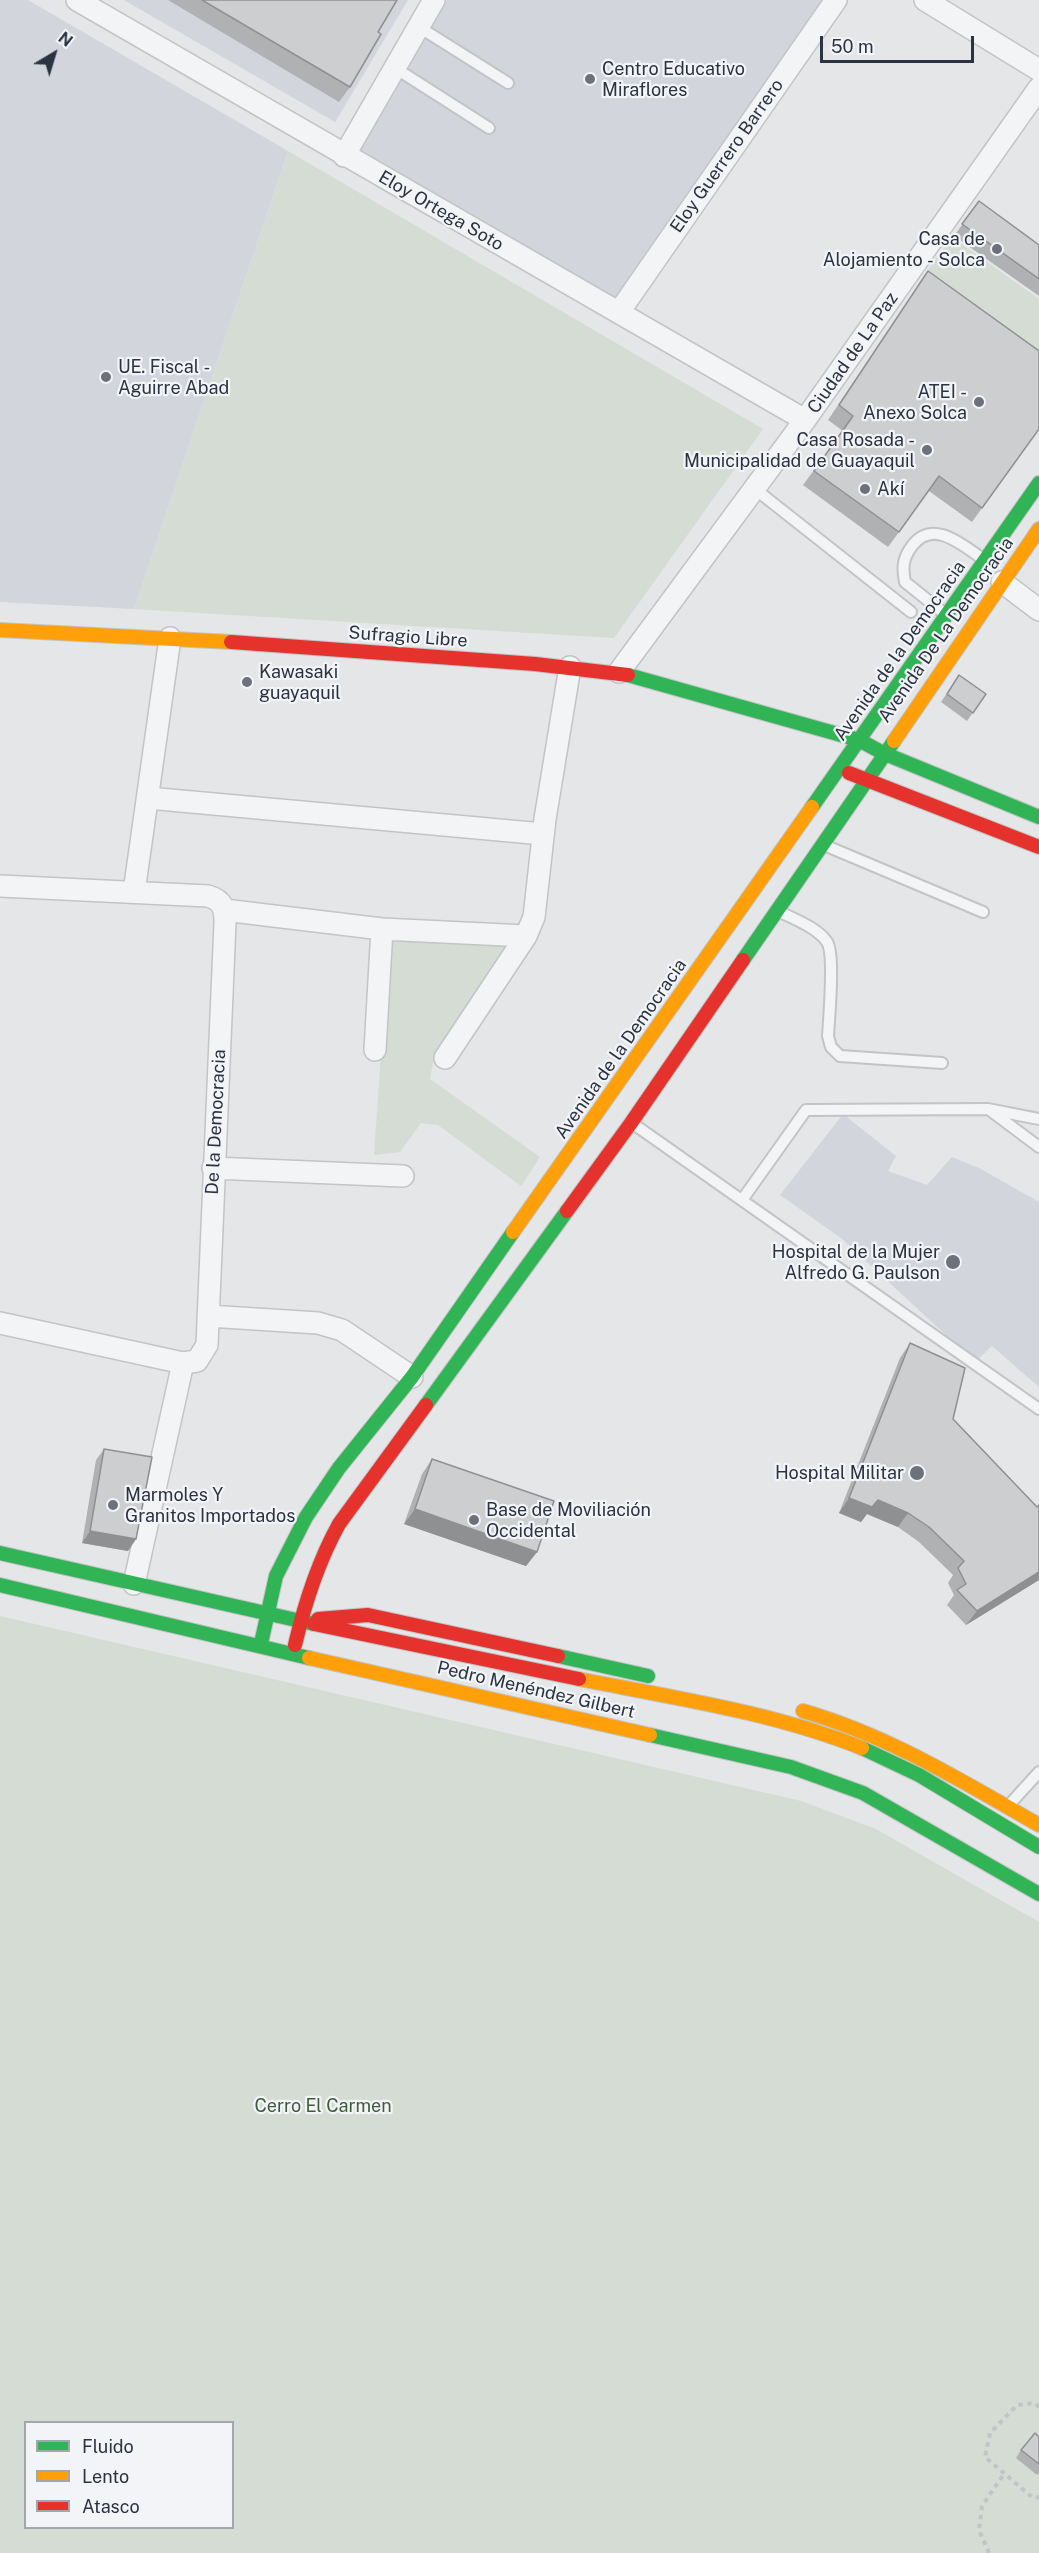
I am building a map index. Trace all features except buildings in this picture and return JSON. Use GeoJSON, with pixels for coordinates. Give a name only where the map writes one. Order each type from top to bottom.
{"type":"FeatureCollection","features":[{"type":"Feature","properties":{"kind":"street","name":"Eloy Ortega Soto"},"geometry":{"type":"LineString","coordinates":[[77,0],[805,420]]}},
{"type":"Feature","properties":{"kind":"street"},"geometry":{"type":"LineString","coordinates":[[344,156],[434,0]]}},
{"type":"Feature","properties":{"kind":"street","name":"Eloy Guerrero Barrero"},"geometry":{"type":"LineString","coordinates":[[619,312],[836,0]]}},
{"type":"Feature","properties":{"kind":"street"},"geometry":{"type":"LineString","coordinates":[[925,0],[1039,70]]}},
{"type":"Feature","properties":{"kind":"street","name":"Ciudad de La Paz"},"geometry":{"type":"LineString","coordinates":[[619,672],[805,420],[1039,88]]}},
{"type":"Feature","properties":{"kind":"street","name":"Avenida de la Democracia"},"geometry":{"type":"LineString","coordinates":[[261,1647],[278,1570],[314,1503],[412,1377],[837,764],[859,741],[1039,483]]}},
{"type":"Feature","properties":{"kind":"street","name":"Avenida De La Democracia"},"geometry":{"type":"LineString","coordinates":[[883,753],[1039,529]]}},
{"type":"Feature","properties":{"kind":"street"},"geometry":{"type":"LineString","coordinates":[[1002,582],[1039,609]]}},
{"type":"Feature","properties":{"kind":"street","name":"Sufragio Libre"},"geometry":{"type":"LineString","coordinates":[[0,630],[170,638],[619,672],[859,741],[1039,817]]}},
{"type":"Feature","properties":{"kind":"street"},"geometry":{"type":"LineString","coordinates":[[134,892],[170,638]]}},
{"type":"Feature","properties":{"kind":"street"},"geometry":{"type":"LineString","coordinates":[[445,1058],[526,936],[534,917],[543,834],[570,667]]}},
{"type":"Feature","properties":{"kind":"street"},"geometry":{"type":"LineString","coordinates":[[806,726],[819,743]]}},
{"type":"Feature","properties":{"kind":"street"},"geometry":{"type":"LineString","coordinates":[[293,1654],[300,1620],[321,1556],[339,1524],[631,1123],[883,753]]}},
{"type":"Feature","properties":{"kind":"street"},"geometry":{"type":"LineString","coordinates":[[837,764],[865,780],[1039,847]]}},
{"type":"Feature","properties":{"kind":"street"},"geometry":{"type":"LineString","coordinates":[[147,798],[543,834]]}},
{"type":"Feature","properties":{"kind":"street"},"geometry":{"type":"LineString","coordinates":[[0,886],[208,896],[219,900],[224,910],[382,929],[526,936]]}},
{"type":"Feature","properties":{"kind":"street","name":"De la Democracia"},"geometry":{"type":"LineString","coordinates":[[183,1364],[197,1361],[207,1346],[224,910]]}},
{"type":"Feature","properties":{"kind":"street"},"geometry":{"type":"LineString","coordinates":[[375,1050],[382,929]]}},
{"type":"Feature","properties":{"kind":"street"},"geometry":{"type":"LineString","coordinates":[[213,1168],[403,1176]]}},
{"type":"Feature","properties":{"kind":"street"},"geometry":{"type":"LineString","coordinates":[[208,1316],[318,1323],[342,1330],[412,1377]]}},
{"type":"Feature","properties":{"kind":"street"},"geometry":{"type":"LineString","coordinates":[[0,1323],[183,1364],[134,1584]]}},
{"type":"Feature","properties":{"kind":"street","name":"Pedro Menéndez Gilbert"},"geometry":{"type":"LineString","coordinates":[[0,1553],[267,1614],[764,1718],[843,1740],[880,1755],[921,1777],[1039,1847]]}},
{"type":"Feature","properties":{"kind":"street","name":"Pedro Menéndez Gilbert"},"geometry":{"type":"LineString","coordinates":[[0,1585],[261,1647],[768,1761],[821,1776],[863,1793],[1039,1894]]}},
{"type":"Feature","properties":{"kind":"street","name":"Pedro Menéndez Gilbert"},"geometry":{"type":"LineString","coordinates":[[300,1620],[368,1615],[665,1680]]}},
{"type":"Feature","properties":{"kind":"street"},"geometry":{"type":"LineString","coordinates":[[711,1690],[734,1695]]}},
{"type":"Feature","properties":{"kind":"street"},"geometry":{"type":"LineString","coordinates":[[786,1707],[855,1726],[930,1762],[1039,1825]]}},
{"type":"Feature","properties":{"kind":"street"},"geometry":{"type":"LineString","coordinates":[[874,1735],[921,1777]]}},
{"type":"Feature","properties":{"kind":"lane"},"geometry":{"type":"LineString","coordinates":[[419,27],[508,83]]}},
{"type":"Feature","properties":{"kind":"lane"},"geometry":{"type":"LineString","coordinates":[[395,68],[489,128]]}},
{"type":"Feature","properties":{"kind":"lane"},"geometry":{"type":"LineString","coordinates":[[755,489],[910,612]]}},
{"type":"Feature","properties":{"kind":"lane"},"geometry":{"type":"LineString","coordinates":[[947,616],[904,582],[905,556],[917,539],[932,532],[947,536],[985,561]]}},
{"type":"Feature","properties":{"kind":"lane"},"geometry":{"type":"LineString","coordinates":[[821,844],[983,912]]}},
{"type":"Feature","properties":{"kind":"lane"},"geometry":{"type":"LineString","coordinates":[[777,910],[810,927],[828,942],[831,961],[828,1036],[831,1047],[840,1056],[942,1063]]}},
{"type":"Feature","properties":{"kind":"lane"},"geometry":{"type":"LineString","coordinates":[[742,1200],[806,1110],[988,1109],[1039,1119]]}},
{"type":"Feature","properties":{"kind":"lane"},"geometry":{"type":"LineString","coordinates":[[988,1109],[1039,1147]]}},
{"type":"Feature","properties":{"kind":"lane"},"geometry":{"type":"LineString","coordinates":[[631,1123],[1039,1409]]}},
{"type":"Feature","properties":{"kind":"lane"},"geometry":{"type":"LineString","coordinates":[[995,1821],[1039,1772]]}},
{"type":"Feature","properties":{"kind":"path"},"geometry":{"type":"LineString","coordinates":[[1039,2407],[1035,2403],[1017,2405],[990,2433],[985,2457],[1033,2498],[1039,2497]]}},
{"type":"Feature","properties":{"kind":"path"},"geometry":{"type":"LineString","coordinates":[[988,2553],[979,2530],[982,2506],[1004,2474]]}},
{"type":"Feature","properties":{"kind":"shaded area","name":"UE. Fiscal - Aguirre Abad"},"geometry":{"type":"Polygon","coordinates":[[[0,0],[28,0],[288,151],[134,609],[0,602],[0,0]]]}},
{"type":"Feature","properties":{"kind":"shaded area"},"geometry":{"type":"Polygon","coordinates":[[[124,0],[408,0],[335,122],[124,0]]]}},
{"type":"Feature","properties":{"kind":"shaded area","name":"Centro Educativo Miraflores"},"geometry":{"type":"Polygon","coordinates":[[[446,0],[835,0],[618,311],[353,158],[446,0]]]}},
{"type":"Feature","properties":{"kind":"shaded area","name":"Hospital de la Mujer Alfredo G. Paulson"},"geometry":{"type":"Polygon","coordinates":[[[843,1114],[896,1156],[888,1171],[927,1185],[952,1157],[979,1168],[1039,1202],[1039,1387],[992,1346],[975,1362],[841,1238],[780,1195],[843,1114]]]}},
{"type":"Feature","properties":{"kind":"green space"},"geometry":{"type":"Polygon","coordinates":[[[288,151],[763,429],[614,638],[134,609],[288,151]]]}},
{"type":"Feature","properties":{"kind":"green space"},"geometry":{"type":"Polygon","coordinates":[[[952,237],[1039,299],[1039,369],[918,284],[952,237]]]}},
{"type":"Feature","properties":{"kind":"green space"},"geometry":{"type":"Polygon","coordinates":[[[389,939],[515,946],[434,1056],[430,1079],[540,1157],[521,1186],[438,1125],[421,1123],[400,1152],[374,1155],[389,939]]]}},
{"type":"Feature","properties":{"kind":"green space","name":"Cerro El Carmen"},"geometry":{"type":"Polygon","coordinates":[[[0,1616],[801,1801],[876,1829],[1039,1922],[1039,2553],[0,2553],[0,1616]]]}},
{"type":"Feature","properties":{"kind":"traffic: fast"},"geometry":{"type":"LineString","coordinates":[[812,807],[1039,483]]}},
{"type":"Feature","properties":{"kind":"traffic: fast"},"geometry":{"type":"LineString","coordinates":[[628,675],[859,740],[883,753],[1039,817]]}},
{"type":"Feature","properties":{"kind":"traffic: fast"},"geometry":{"type":"LineString","coordinates":[[743,960],[894,741]]}},
{"type":"Feature","properties":{"kind":"traffic: fast"},"geometry":{"type":"LineString","coordinates":[[426,1405],[567,1211]]}},
{"type":"Feature","properties":{"kind":"traffic: fast"},"geometry":{"type":"LineString","coordinates":[[262,1639],[276,1576],[306,1517],[339,1468],[412,1377],[513,1232]]}},
{"type":"Feature","properties":{"kind":"traffic: fast"},"geometry":{"type":"LineString","coordinates":[[0,1553],[314,1624]]}},
{"type":"Feature","properties":{"kind":"traffic: fast"},"geometry":{"type":"LineString","coordinates":[[0,1585],[309,1658]]}},
{"type":"Feature","properties":{"kind":"traffic: fast"},"geometry":{"type":"LineString","coordinates":[[558,1656],[648,1676]]}},
{"type":"Feature","properties":{"kind":"traffic: fast"},"geometry":{"type":"LineString","coordinates":[[650,1735],[791,1767],[863,1793],[1039,1894]]}},
{"type":"Feature","properties":{"kind":"traffic: fast"},"geometry":{"type":"LineString","coordinates":[[862,1748],[919,1775],[1039,1847]]}},
{"type":"Feature","properties":{"kind":"traffic: slow"},"geometry":{"type":"LineString","coordinates":[[894,741],[1039,529]]}},
{"type":"Feature","properties":{"kind":"traffic: slow"},"geometry":{"type":"LineString","coordinates":[[0,630],[231,642]]}},
{"type":"Feature","properties":{"kind":"traffic: slow"},"geometry":{"type":"LineString","coordinates":[[513,1232],[812,807]]}},
{"type":"Feature","properties":{"kind":"traffic: slow"},"geometry":{"type":"LineString","coordinates":[[309,1658],[650,1735]]}},
{"type":"Feature","properties":{"kind":"traffic: slow"},"geometry":{"type":"LineString","coordinates":[[579,1679],[758,1715],[828,1735],[862,1748]]}},
{"type":"Feature","properties":{"kind":"traffic: slow"},"geometry":{"type":"LineString","coordinates":[[803,1711],[835,1721],[895,1746],[1039,1825]]}},
{"type":"Feature","properties":{"kind":"traffic: jam"},"geometry":{"type":"LineString","coordinates":[[231,642],[535,664],[628,675]]}},
{"type":"Feature","properties":{"kind":"traffic: jam"},"geometry":{"type":"LineString","coordinates":[[849,773],[1039,847]]}},
{"type":"Feature","properties":{"kind":"traffic: jam"},"geometry":{"type":"LineString","coordinates":[[567,1211],[631,1123],[743,960]]}},
{"type":"Feature","properties":{"kind":"traffic: jam"},"geometry":{"type":"LineString","coordinates":[[295,1645],[313,1583],[339,1524],[426,1405]]}},
{"type":"Feature","properties":{"kind":"traffic: jam"},"geometry":{"type":"LineString","coordinates":[[318,1619],[368,1615],[558,1656]]}},
{"type":"Feature","properties":{"kind":"traffic: jam"},"geometry":{"type":"LineString","coordinates":[[314,1624],[579,1679]]}},
{"type":"Feature","properties":{"kind":"place","name":"Centro Educativo Miraflores"},"geometry":{"type":"Point","coordinates":[590,79]}},
{"type":"Feature","properties":{"kind":"place","name":"Casa de Alojamiento - Solca"},"geometry":{"type":"Point","coordinates":[997,249]}},
{"type":"Feature","properties":{"kind":"place","name":"UE. Fiscal - Aguirre Abad"},"geometry":{"type":"Point","coordinates":[106,377]}},
{"type":"Feature","properties":{"kind":"place","name":"ATEI - Anexo Solca"},"geometry":{"type":"Point","coordinates":[979,402]}},
{"type":"Feature","properties":{"kind":"place","name":"Casa Rosada - Municipalidad de Guayaquil"},"geometry":{"type":"Point","coordinates":[927,450]}},
{"type":"Feature","properties":{"kind":"place","name":"Akí"},"geometry":{"type":"Point","coordinates":[865,489]}},
{"type":"Feature","properties":{"kind":"place","name":"Kawasaki guayaquil"},"geometry":{"type":"Point","coordinates":[247,682]}},
{"type":"Feature","properties":{"kind":"place","name":"Hospital de la Mujer Alfredo G. Paulson"},"geometry":{"type":"Point","coordinates":[953,1262]}},
{"type":"Feature","properties":{"kind":"place","name":"Hospital Militar"},"geometry":{"type":"Point","coordinates":[917,1473]}},
{"type":"Feature","properties":{"kind":"place","name":"Marmoles Y Granitos Importados"},"geometry":{"type":"Point","coordinates":[113,1505]}},
{"type":"Feature","properties":{"kind":"place","name":"Base de Moviliación Occidental"},"geometry":{"type":"Point","coordinates":[474,1520]}}]}
